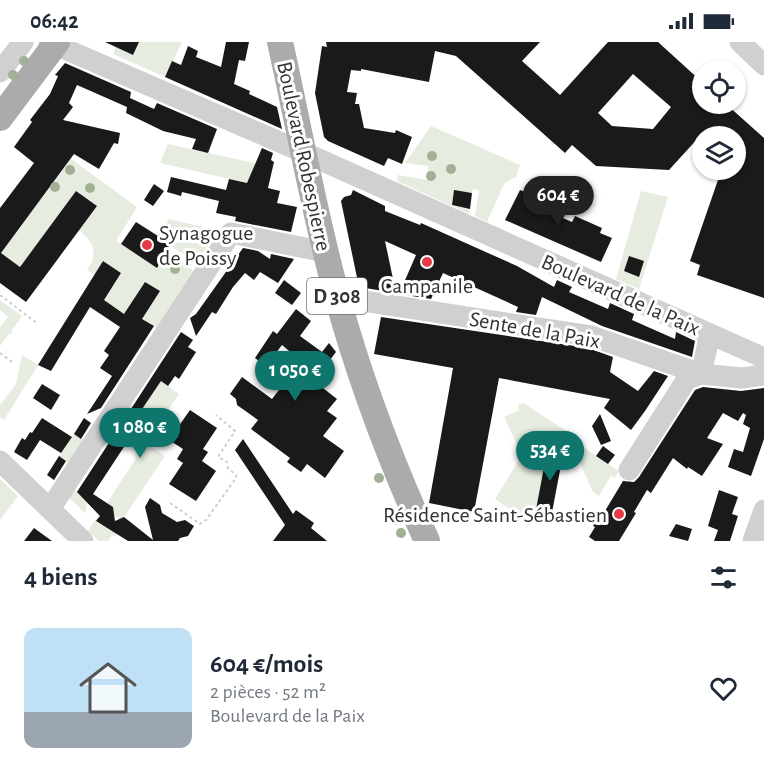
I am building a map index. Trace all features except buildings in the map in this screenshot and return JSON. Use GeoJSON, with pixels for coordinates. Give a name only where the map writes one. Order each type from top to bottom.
{"type":"FeatureCollection","features":[{"type":"Feature","properties":{"kind":"main road","name":"Boulevard Robespierre"},"geometry":{"type":"LineString","coordinates":[[280,42],[325,252],[337,297],[375,415],[427,541]]}},
{"type":"Feature","properties":{"kind":"main road"},"geometry":{"type":"LineString","coordinates":[[0,118],[54,43]]}},
{"type":"Feature","properties":{"kind":"street"},"geometry":{"type":"LineString","coordinates":[[0,72],[23,42]]}},
{"type":"Feature","properties":{"kind":"street"},"geometry":{"type":"LineString","coordinates":[[740,42],[764,65]]}},
{"type":"Feature","properties":{"kind":"street","name":"Boulevard de la Paix"},"geometry":{"type":"LineString","coordinates":[[54,43],[764,358]]}},
{"type":"Feature","properties":{"kind":"street"},"geometry":{"type":"LineString","coordinates":[[50,509],[231,233],[325,252]]}},
{"type":"Feature","properties":{"kind":"street","name":"Sente de la Paix"},"geometry":{"type":"LineString","coordinates":[[337,297],[591,336],[701,374],[742,378],[764,375]]}},
{"type":"Feature","properties":{"kind":"street"},"geometry":{"type":"LineString","coordinates":[[629,470],[687,379],[701,374],[710,334]]}},
{"type":"Feature","properties":{"kind":"street"},"geometry":{"type":"LineString","coordinates":[[0,460],[83,541]]}},
{"type":"Feature","properties":{"kind":"street"},"geometry":{"type":"LineString","coordinates":[[753,541],[764,510]]}},
{"type":"Feature","properties":{"kind":"path"},"geometry":{"type":"LineString","coordinates":[[0,295],[38,324]]}},
{"type":"Feature","properties":{"kind":"path"},"geometry":{"type":"LineString","coordinates":[[0,353],[12,362]]}},
{"type":"Feature","properties":{"kind":"path"},"geometry":{"type":"LineString","coordinates":[[170,503],[200,524],[206,520],[236,478],[236,475],[228,468],[227,462],[218,457],[235,431],[216,415]]}},
{"type":"Feature","properties":{"kind":"shaded area"},"geometry":{"type":"Polygon","coordinates":[[[139,42],[182,42],[165,77],[113,54],[116,47],[133,55],[139,42]]]}},
{"type":"Feature","properties":{"kind":"shaded area"},"geometry":{"type":"Polygon","coordinates":[[[431,126],[520,165],[516,177],[504,184],[487,222],[475,216],[479,190],[473,189],[472,193],[454,191],[452,206],[470,209],[469,214],[397,181],[398,175],[427,180],[428,166],[405,163],[431,126]]]}},
{"type":"Feature","properties":{"kind":"shaded area"},"geometry":{"type":"Polygon","coordinates":[[[168,144],[258,164],[256,185],[160,163],[168,144]]]}},
{"type":"Feature","properties":{"kind":"shaded area"},"geometry":{"type":"Polygon","coordinates":[[[71,159],[137,207],[116,241],[156,267],[166,252],[197,273],[160,330],[148,322],[144,327],[86,289],[95,275],[87,270],[94,253],[88,239],[79,230],[97,206],[76,191],[20,267],[1,253],[71,159]],[[103,261],[95,275],[113,286],[121,273],[103,261]],[[145,282],[128,309],[159,291],[145,282]]]}},
{"type":"Feature","properties":{"kind":"shaded area"},"geometry":{"type":"Polygon","coordinates":[[[641,191],[668,197],[639,289],[616,279],[641,191]]]}},
{"type":"Feature","properties":{"kind":"shaded area"},"geometry":{"type":"Polygon","coordinates":[[[169,219],[225,232],[217,243],[212,240],[203,252],[207,258],[200,264],[170,246],[176,237],[163,228],[169,219]]]}},
{"type":"Feature","properties":{"kind":"shaded area"},"geometry":{"type":"Polygon","coordinates":[[[0,300],[22,316],[12,333],[0,346],[0,327],[8,317],[0,310],[0,300]]]}},
{"type":"Feature","properties":{"kind":"shaded area"},"geometry":{"type":"Polygon","coordinates":[[[22,355],[38,365],[4,420],[0,417],[0,405],[16,384],[22,355]]]}},
{"type":"Feature","properties":{"kind":"shaded area"},"geometry":{"type":"Polygon","coordinates":[[[161,381],[179,394],[157,426],[126,408],[128,413],[126,412],[75,489],[87,502],[85,513],[68,497],[67,486],[131,390],[136,393],[129,403],[140,411],[161,381]]]}},
{"type":"Feature","properties":{"kind":"shaded area"},"geometry":{"type":"Polygon","coordinates":[[[523,403],[582,441],[580,445],[619,471],[615,478],[611,476],[599,496],[593,492],[575,452],[565,444],[550,441],[534,520],[524,519],[495,499],[522,455],[504,417],[519,410],[518,405],[523,403]]]}},
{"type":"Feature","properties":{"kind":"shaded area"},"geometry":{"type":"Polygon","coordinates":[[[74,434],[84,440],[71,464],[59,456],[74,434]]]}},
{"type":"Feature","properties":{"kind":"shaded area"},"geometry":{"type":"Polygon","coordinates":[[[146,443],[165,456],[124,517],[119,519],[112,514],[113,507],[107,503],[146,443]]]}},
{"type":"Feature","properties":{"kind":"shaded area"},"geometry":{"type":"Polygon","coordinates":[[[0,479],[18,496],[0,520],[0,479]]]}},
{"type":"Feature","properties":{"kind":"shaded area"},"geometry":{"type":"Polygon","coordinates":[[[103,508],[96,522],[110,530],[118,531],[115,537],[112,535],[108,541],[99,541],[88,531],[103,508]]]}},
{"type":"Feature","properties":{"kind":"place","name":"Synagogue de Poissy"},"geometry":{"type":"Point","coordinates":[147,245]}},
{"type":"Feature","properties":{"kind":"place","name":"Campanile"},"geometry":{"type":"Point","coordinates":[427,262]}},
{"type":"Feature","properties":{"kind":"place","name":"Résidence Saint-Sébastien"},"geometry":{"type":"Point","coordinates":[619,514]}}]}
